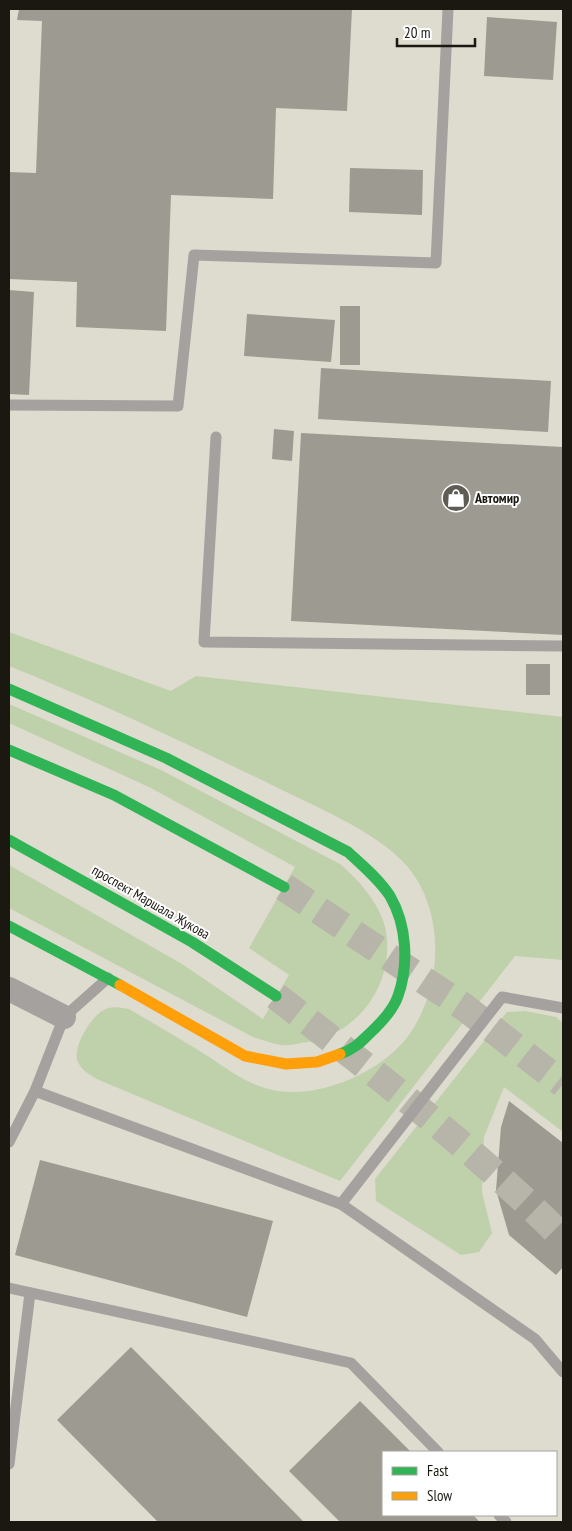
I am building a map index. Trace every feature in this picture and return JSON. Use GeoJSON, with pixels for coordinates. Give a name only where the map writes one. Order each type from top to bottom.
{"type":"FeatureCollection","features":[{"type":"Feature","properties":{"kind":"main road"},"geometry":{"type":"LineString","coordinates":[[9,689],[166,758],[348,852],[373,875],[390,896],[402,930],[406,960],[398,997],[382,1022],[352,1050],[309,1063],[286,1064],[245,1056],[108,978],[9,926]]}},
{"type":"Feature","properties":{"kind":"main road"},"geometry":{"type":"LineString","coordinates":[[9,750],[114,794],[284,887]]}},
{"type":"Feature","properties":{"kind":"main road","name":"проспект Маршала Жукова"},"geometry":{"type":"LineString","coordinates":[[9,840],[192,942],[276,996]]}},
{"type":"Feature","properties":{"kind":"street"},"geometry":{"type":"LineString","coordinates":[[9,989],[64,1016]]}},
{"type":"Feature","properties":{"kind":"lane"},"geometry":{"type":"LineString","coordinates":[[9,405],[178,406],[194,255],[436,263],[448,9]]}},
{"type":"Feature","properties":{"kind":"lane"},"geometry":{"type":"LineString","coordinates":[[216,437],[204,642],[563,646]]}},
{"type":"Feature","properties":{"kind":"lane"},"geometry":{"type":"LineString","coordinates":[[9,1142],[35,1091],[64,1016],[108,978]]}},
{"type":"Feature","properties":{"kind":"lane"},"geometry":{"type":"LineString","coordinates":[[341,1204],[502,997],[563,1008]]}},
{"type":"Feature","properties":{"kind":"lane"},"geometry":{"type":"LineString","coordinates":[[35,1091],[341,1204],[535,1339],[563,1372]]}},
{"type":"Feature","properties":{"kind":"lane"},"geometry":{"type":"LineString","coordinates":[[9,1288],[351,1363],[437,1451]]}},
{"type":"Feature","properties":{"kind":"lane"},"geometry":{"type":"LineString","coordinates":[[9,1464],[30,1292]]}},
{"type":"Feature","properties":{"kind":"green space"},"geometry":{"type":"Polygon","coordinates":[[[9,632],[171,691],[196,676],[563,717],[563,960],[515,956],[340,1181],[92,1076],[78,1062],[78,1048],[85,1031],[96,1016],[111,1007],[116,1007],[129,1009],[258,1086],[278,1091],[296,1092],[314,1090],[352,1078],[370,1069],[400,1046],[422,1013],[434,970],[433,926],[428,904],[419,884],[407,866],[381,843],[331,814],[214,757],[112,710],[9,666],[9,632]]]}},
{"type":"Feature","properties":{"kind":"green space"},"geometry":{"type":"Polygon","coordinates":[[[9,704],[161,770],[340,864],[369,894],[380,913],[386,932],[387,952],[384,971],[377,990],[367,1006],[354,1020],[338,1031],[321,1039],[289,1045],[271,1043],[253,1037],[9,908],[9,865],[182,964],[263,1019],[289,975],[249,948],[295,867],[151,788],[9,723],[9,704]]]}},
{"type":"Feature","properties":{"kind":"green space"},"geometry":{"type":"Polygon","coordinates":[[[525,1011],[556,1017],[563,1023],[563,1132],[504,1087],[484,1137],[482,1192],[492,1233],[479,1252],[461,1255],[376,1201],[375,1179],[507,1012],[525,1011]]]}},
{"type":"Feature","properties":{"kind":"building"},"geometry":{"type":"Polygon","coordinates":[[[19,9],[352,9],[347,111],[276,108],[273,199],[171,195],[166,331],[76,327],[77,282],[9,279],[9,172],[36,173],[42,21],[17,20],[19,9]]]}},
{"type":"Feature","properties":{"kind":"building"},"geometry":{"type":"Polygon","coordinates":[[[487,17],[557,22],[553,80],[484,76],[487,17]]]}},
{"type":"Feature","properties":{"kind":"building"},"geometry":{"type":"Polygon","coordinates":[[[350,168],[423,170],[422,215],[349,212],[350,168]]]}},
{"type":"Feature","properties":{"kind":"building"},"geometry":{"type":"Polygon","coordinates":[[[9,290],[34,292],[29,395],[9,394],[9,290]]]}},
{"type":"Feature","properties":{"kind":"building"},"geometry":{"type":"Polygon","coordinates":[[[340,306],[360,306],[360,365],[340,365],[340,306]]]}},
{"type":"Feature","properties":{"kind":"building"},"geometry":{"type":"Polygon","coordinates":[[[247,314],[335,320],[331,362],[244,356],[247,314]]]}},
{"type":"Feature","properties":{"kind":"building"},"geometry":{"type":"Polygon","coordinates":[[[321,368],[551,381],[548,432],[318,419],[321,368]]]}},
{"type":"Feature","properties":{"kind":"building"},"geometry":{"type":"Polygon","coordinates":[[[274,429],[294,431],[292,461],[272,459],[274,429]]]}},
{"type":"Feature","properties":{"kind":"building"},"geometry":{"type":"Polygon","coordinates":[[[301,433],[563,447],[563,635],[291,621],[301,433]]]}},
{"type":"Feature","properties":{"kind":"building"},"geometry":{"type":"Polygon","coordinates":[[[526,664],[550,664],[550,695],[526,695],[526,664]]]}},
{"type":"Feature","properties":{"kind":"building"},"geometry":{"type":"Polygon","coordinates":[[[509,1101],[563,1143],[563,1267],[556,1275],[509,1235],[496,1190],[501,1127],[509,1101]]]}},
{"type":"Feature","properties":{"kind":"building"},"geometry":{"type":"Polygon","coordinates":[[[40,1160],[273,1221],[247,1317],[15,1255],[40,1160]]]}},
{"type":"Feature","properties":{"kind":"building"},"geometry":{"type":"Polygon","coordinates":[[[131,1347],[304,1522],[158,1522],[57,1420],[131,1347]]]}},
{"type":"Feature","properties":{"kind":"building"},"geometry":{"type":"Polygon","coordinates":[[[360,1401],[410,1451],[382,1451],[382,1516],[474,1516],[480,1522],[340,1522],[289,1471],[360,1401]]]}},
{"type":"Feature","properties":{"kind":"tunnel"},"geometry":{"type":"LineString","coordinates":[[284,887],[464,1007],[563,1084]]}},
{"type":"Feature","properties":{"kind":"tunnel"},"geometry":{"type":"LineString","coordinates":[[276,996],[387,1083],[495,1173],[563,1238]]}},
{"type":"Feature","properties":{"kind":"traffic: fast"},"geometry":{"type":"LineString","coordinates":[[9,689],[166,758],[348,852],[376,878],[396,907],[403,932],[405,958],[402,984],[396,1002],[381,1022],[358,1044],[340,1054]]}},
{"type":"Feature","properties":{"kind":"traffic: fast"},"geometry":{"type":"LineString","coordinates":[[9,750],[114,795],[284,887]]}},
{"type":"Feature","properties":{"kind":"traffic: fast"},"geometry":{"type":"LineString","coordinates":[[9,840],[192,942],[276,996]]}},
{"type":"Feature","properties":{"kind":"traffic: fast"},"geometry":{"type":"LineString","coordinates":[[9,926],[120,985]]}},
{"type":"Feature","properties":{"kind":"traffic: slow"},"geometry":{"type":"LineString","coordinates":[[120,985],[245,1056],[286,1064],[317,1062],[340,1054]]}},
{"type":"Feature","properties":{"kind":"place","name":"Автомир"},"geometry":{"type":"Point","coordinates":[456,498]}}]}
